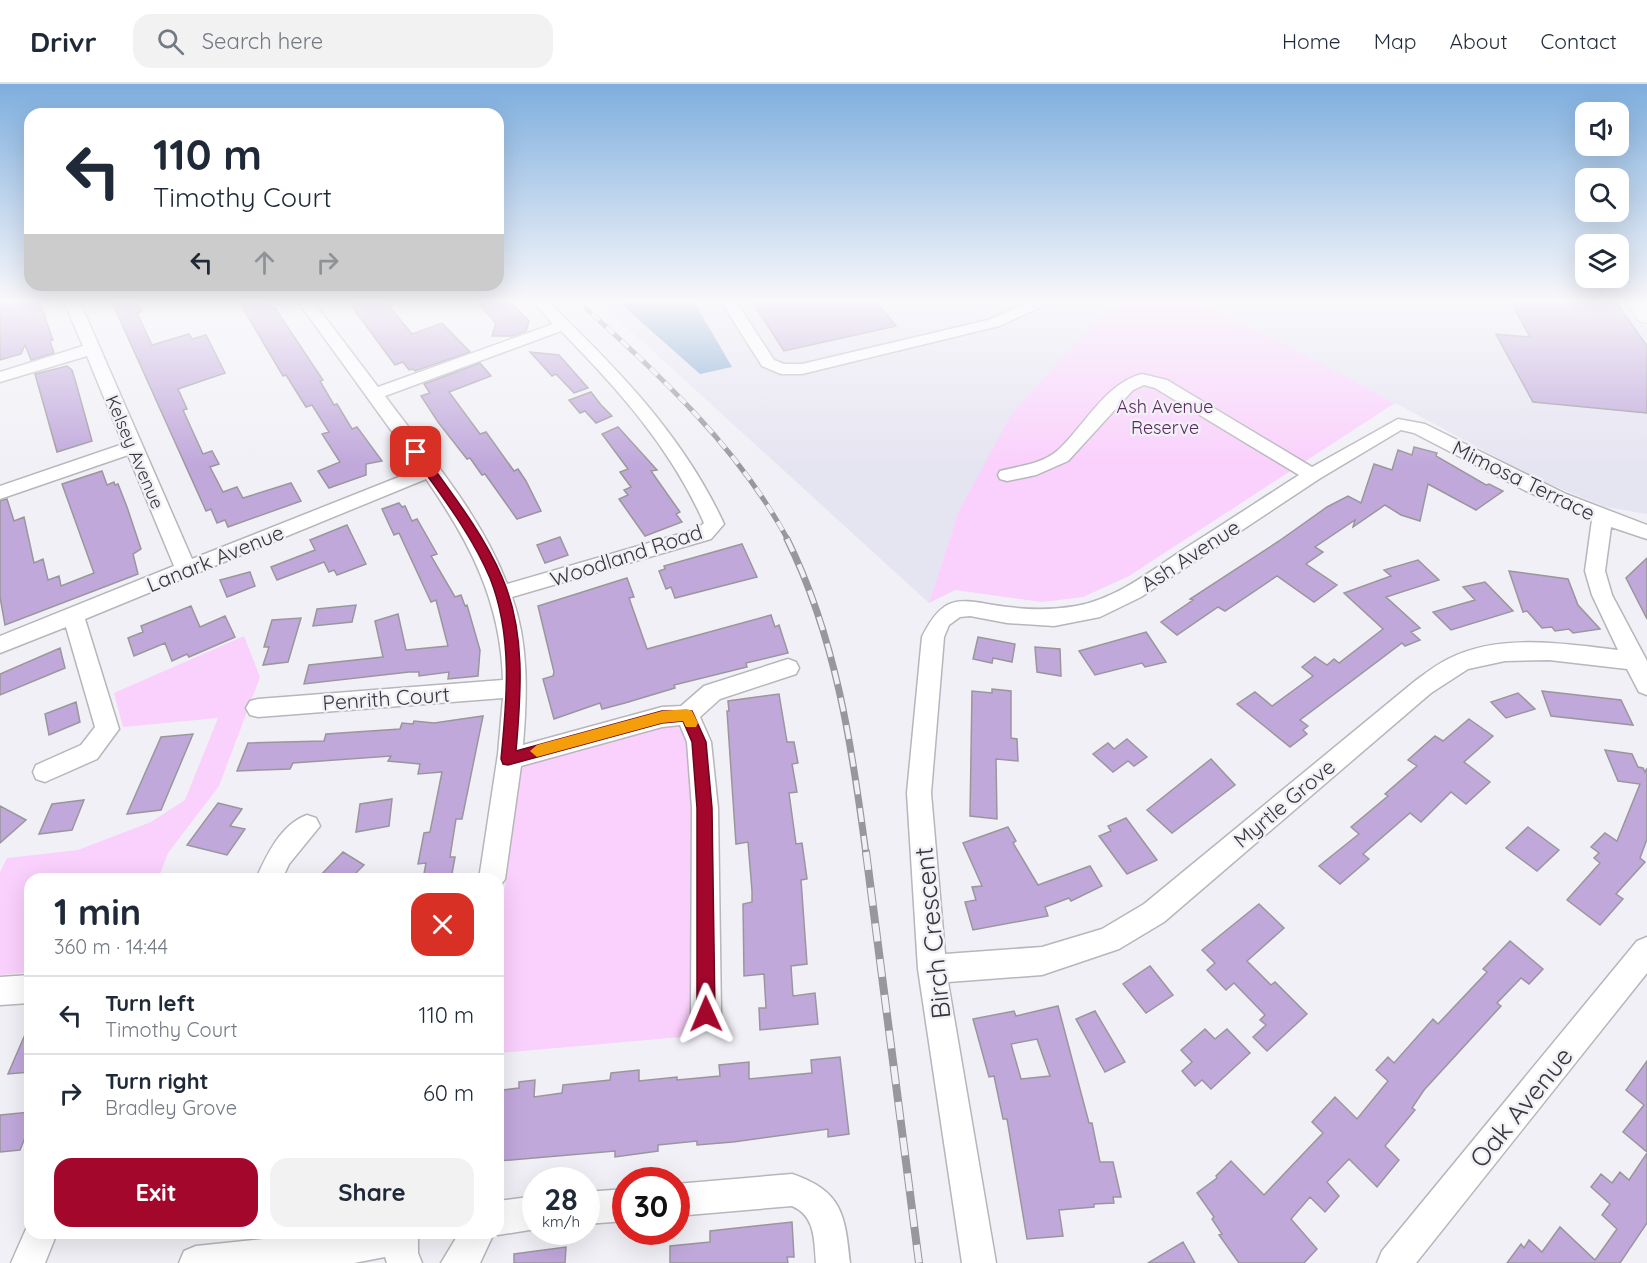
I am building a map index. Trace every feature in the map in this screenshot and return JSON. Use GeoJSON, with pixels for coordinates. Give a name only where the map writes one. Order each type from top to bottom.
{"type":"FeatureCollection","features":[{"type":"Feature","properties":{"kind":"street"},"geometry":{"type":"LineString","coordinates":[[0,377],[71,355]]}},
{"type":"Feature","properties":{"kind":"street","name":"Kelsey Avenue"},"geometry":{"type":"LineString","coordinates":[[94,355],[186,570]]}},
{"type":"Feature","properties":{"kind":"street"},"geometry":{"type":"LineString","coordinates":[[346,355],[469,526],[496,578],[501,593],[510,631],[514,688],[508,759],[493,873]]}},
{"type":"Feature","properties":{"kind":"street"},"geometry":{"type":"LineString","coordinates":[[375,394],[482,355]]}},
{"type":"Feature","properties":{"kind":"street","name":"Woodland Road"},"geometry":{"type":"LineString","coordinates":[[501,593],[704,534],[714,524],[682,461],[615,376],[594,355]]}},
{"type":"Feature","properties":{"kind":"street"},"geometry":{"type":"LineString","coordinates":[[763,355],[768,363],[781,369],[802,369],[860,355]]}},
{"type":"Feature","properties":{"kind":"street"},"geometry":{"type":"LineString","coordinates":[[1007,475],[1036,469],[1062,456],[1127,386],[1142,379],[1161,384],[1312,476]]}},
{"type":"Feature","properties":{"kind":"street","name":"Ash Avenue"},"geometry":{"type":"LineString","coordinates":[[955,610],[970,608],[1007,615],[1054,618],[1092,611],[1134,592],[1391,426],[1404,423]]}},
{"type":"Feature","properties":{"kind":"street","name":"Mimosa Terrace"},"geometry":{"type":"LineString","coordinates":[[1404,423],[1419,428],[1536,490],[1602,518],[1647,532]]}},
{"type":"Feature","properties":{"kind":"street"},"geometry":{"type":"LineString","coordinates":[[0,493],[132,447]]}},
{"type":"Feature","properties":{"kind":"street","name":"Lanark Avenue"},"geometry":{"type":"LineString","coordinates":[[0,645],[430,471]]}},
{"type":"Feature","properties":{"kind":"street"},"geometry":{"type":"LineString","coordinates":[[1602,518],[1595,570],[1602,595],[1647,686]]}},
{"type":"Feature","properties":{"kind":"street","name":"Birch Crescent"},"geometry":{"type":"LineString","coordinates":[[955,610],[940,620],[933,637],[919,793],[932,969],[979,1263]]}},
{"type":"Feature","properties":{"kind":"street"},"geometry":{"type":"LineString","coordinates":[[45,772],[89,752],[107,729],[73,615]]}},
{"type":"Feature","properties":{"kind":"street","name":"Myrtle Grove"},"geometry":{"type":"LineString","coordinates":[[932,969],[1042,961],[1108,940],[1154,913],[1423,687],[1460,662],[1499,653],[1537,651],[1636,661]]}},
{"type":"Feature","properties":{"kind":"street"},"geometry":{"type":"LineString","coordinates":[[508,759],[662,717],[687,715],[712,692],[788,668]]}},
{"type":"Feature","properties":{"kind":"street","name":"Penrith Court"},"geometry":{"type":"LineString","coordinates":[[258,708],[514,688]]}},
{"type":"Feature","properties":{"kind":"street"},"geometry":{"type":"LineString","coordinates":[[687,715],[699,742],[705,808],[706,1014]]}},
{"type":"Feature","properties":{"kind":"street"},"geometry":{"type":"LineString","coordinates":[[272,873],[280,856],[307,826]]}},
{"type":"Feature","properties":{"kind":"street","name":"Oak Avenue"},"geometry":{"type":"LineString","coordinates":[[1394,1263],[1647,951]]}},
{"type":"Feature","properties":{"kind":"street"},"geometry":{"type":"LineString","coordinates":[[0,991],[24,989]]}},
{"type":"Feature","properties":{"kind":"street"},"geometry":{"type":"LineString","coordinates":[[690,1199],[792,1190],[806,1193],[817,1200],[827,1218],[833,1263]]}},
{"type":"Feature","properties":{"kind":"street"},"geometry":{"type":"LineString","coordinates":[[504,1217],[522,1214]]}},
{"type":"Feature","properties":{"kind":"street"},"geometry":{"type":"LineString","coordinates":[[28,1263],[38,1239]]}},
{"type":"Feature","properties":{"kind":"street"},"geometry":{"type":"LineString","coordinates":[[458,1263],[467,1254],[474,1239]]}},
{"type":"Feature","properties":{"kind":"street"},"geometry":{"type":"LineString","coordinates":[[196,1263],[356,1246],[402,1245]]}},
{"type":"Feature","properties":{"kind":"shaded area"},"geometry":{"type":"Polygon","coordinates":[[[657,355],[1070,355],[958,513],[929,603],[657,355]]]}},
{"type":"Feature","properties":{"kind":"shaded area"},"geometry":{"type":"Polygon","coordinates":[[[1305,355],[1647,355],[1647,514],[1606,507],[1539,480],[1305,355]]]}},
{"type":"Feature","properties":{"kind":"green space","name":"Ash Avenue Reserve"},"geometry":{"type":"Polygon","coordinates":[[[1065,355],[1305,355],[1395,403],[1129,576],[1083,597],[1042,602],[955,590],[929,603],[958,513],[1011,415],[1065,355]]]}},
{"type":"Feature","properties":{"kind":"green space"},"geometry":{"type":"Polygon","coordinates":[[[244,636],[260,677],[219,786],[168,853],[160,873],[24,873],[24,973],[0,975],[0,872],[7,858],[78,850],[151,822],[185,800],[218,718],[123,727],[114,693],[244,636]]]}},
{"type":"Feature","properties":{"kind":"green space"},"geometry":{"type":"Polygon","coordinates":[[[684,718],[694,743],[702,1015],[681,1037],[504,1052],[504,892],[522,761],[684,718]]]}},
{"type":"Feature","properties":{"kind":"water"},"geometry":{"type":"Polygon","coordinates":[[[679,355],[725,355],[732,367],[700,374],[679,355]]]}},
{"type":"Feature","properties":{"kind":"building"},"geometry":{"type":"Polygon","coordinates":[[[0,355],[17,355],[0,360],[0,355]]]}},
{"type":"Feature","properties":{"kind":"building"},"geometry":{"type":"Polygon","coordinates":[[[29,355],[47,355],[31,360],[29,355]]]}},
{"type":"Feature","properties":{"kind":"building"},"geometry":{"type":"Polygon","coordinates":[[[136,355],[216,355],[225,373],[178,389],[187,409],[183,410],[203,454],[212,451],[219,464],[210,467],[223,492],[237,487],[243,498],[291,483],[301,501],[228,527],[225,520],[217,523],[211,509],[206,511],[136,355]]]}},
{"type":"Feature","properties":{"kind":"building"},"geometry":{"type":"Polygon","coordinates":[[[271,355],[306,355],[323,380],[320,381],[334,405],[337,404],[352,429],[357,427],[382,461],[366,464],[366,475],[329,488],[318,471],[340,462],[322,434],[329,432],[312,405],[306,407],[286,375],[283,376],[271,355]]]}},
{"type":"Feature","properties":{"kind":"building"},"geometry":{"type":"Polygon","coordinates":[[[388,355],[461,355],[415,371],[409,370],[403,362],[395,365],[388,355]]]}},
{"type":"Feature","properties":{"kind":"building"},"geometry":{"type":"Polygon","coordinates":[[[533,355],[559,355],[588,388],[574,393],[556,374],[552,376],[533,355]]]}},
{"type":"Feature","properties":{"kind":"building"},"geometry":{"type":"Polygon","coordinates":[[[1507,355],[1647,355],[1647,413],[1533,402],[1507,355]]]}},
{"type":"Feature","properties":{"kind":"building"},"geometry":{"type":"Polygon","coordinates":[[[480,363],[491,376],[449,392],[480,434],[486,432],[514,471],[518,469],[526,481],[541,511],[517,519],[485,474],[482,475],[470,458],[467,459],[438,422],[421,396],[430,393],[424,384],[480,363]]]}},
{"type":"Feature","properties":{"kind":"building"},"geometry":{"type":"Polygon","coordinates":[[[67,366],[72,370],[92,441],[57,452],[35,374],[67,366]]]}},
{"type":"Feature","properties":{"kind":"building"},"geometry":{"type":"Polygon","coordinates":[[[591,392],[612,416],[596,423],[585,411],[580,413],[569,400],[591,392]]]}},
{"type":"Feature","properties":{"kind":"building"},"geometry":{"type":"Polygon","coordinates":[[[618,427],[657,470],[651,471],[680,512],[676,514],[682,522],[645,536],[619,499],[628,495],[624,490],[631,487],[620,472],[628,469],[602,434],[618,427]]]}},
{"type":"Feature","properties":{"kind":"building"},"geometry":{"type":"Polygon","coordinates":[[[1414,447],[1437,453],[1436,456],[1486,485],[1489,484],[1503,491],[1476,510],[1428,484],[1420,521],[1401,515],[1385,505],[1353,527],[1355,520],[1315,547],[1323,552],[1306,564],[1337,585],[1314,602],[1277,576],[1225,611],[1218,607],[1177,635],[1161,622],[1193,600],[1190,599],[1327,507],[1348,496],[1361,503],[1374,464],[1392,470],[1398,450],[1412,455],[1414,447]]]}},
{"type":"Feature","properties":{"kind":"building"},"geometry":{"type":"Polygon","coordinates":[[[102,471],[107,485],[114,482],[115,485],[118,484],[127,507],[141,549],[133,554],[138,574],[5,625],[0,597],[0,501],[7,499],[14,521],[24,517],[34,563],[43,559],[48,580],[59,576],[61,586],[94,573],[62,484],[102,471]]]}},
{"type":"Feature","properties":{"kind":"building"},"geometry":{"type":"Polygon","coordinates":[[[399,503],[402,507],[405,506],[412,521],[417,519],[437,554],[431,556],[455,597],[461,595],[465,606],[467,605],[480,650],[478,676],[448,679],[449,672],[419,676],[419,672],[409,672],[304,684],[309,665],[383,657],[375,621],[398,614],[406,650],[448,646],[436,600],[431,602],[399,533],[394,535],[382,509],[399,503]]]}},
{"type":"Feature","properties":{"kind":"building"},"geometry":{"type":"Polygon","coordinates":[[[347,525],[366,564],[337,575],[334,570],[329,572],[324,562],[277,580],[271,567],[315,550],[310,540],[347,525]]]}},
{"type":"Feature","properties":{"kind":"building"},"geometry":{"type":"Polygon","coordinates":[[[560,537],[568,555],[545,563],[537,545],[560,537]]]}},
{"type":"Feature","properties":{"kind":"building"},"geometry":{"type":"Polygon","coordinates":[[[742,544],[757,577],[675,598],[671,587],[666,589],[659,571],[665,569],[664,566],[742,544]]]}},
{"type":"Feature","properties":{"kind":"building"},"geometry":{"type":"Polygon","coordinates":[[[1647,558],[1647,619],[1626,578],[1647,558]]]}},
{"type":"Feature","properties":{"kind":"building"},"geometry":{"type":"Polygon","coordinates":[[[1418,560],[1439,580],[1386,597],[1420,628],[1411,632],[1420,640],[1405,646],[1402,643],[1300,720],[1308,726],[1303,730],[1307,734],[1290,747],[1237,704],[1255,692],[1272,706],[1313,676],[1302,667],[1315,657],[1327,665],[1334,659],[1339,663],[1383,629],[1344,593],[1391,576],[1384,570],[1418,560]]]}},
{"type":"Feature","properties":{"kind":"building"},"geometry":{"type":"Polygon","coordinates":[[[1509,571],[1568,579],[1578,605],[1600,629],[1573,633],[1569,629],[1555,631],[1552,627],[1542,628],[1527,611],[1523,612],[1509,571]]]}},
{"type":"Feature","properties":{"kind":"building"},"geometry":{"type":"Polygon","coordinates":[[[250,572],[255,586],[227,597],[220,580],[250,572]]]}},
{"type":"Feature","properties":{"kind":"building"},"geometry":{"type":"Polygon","coordinates":[[[627,578],[634,597],[629,598],[647,649],[771,615],[775,627],[779,625],[788,653],[746,663],[747,667],[674,685],[675,688],[625,703],[602,709],[600,703],[554,719],[543,679],[553,676],[554,672],[538,606],[627,578]]]}},
{"type":"Feature","properties":{"kind":"building"},"geometry":{"type":"Polygon","coordinates":[[[1485,582],[1513,611],[1451,630],[1433,612],[1475,600],[1463,587],[1485,582]]]}},
{"type":"Feature","properties":{"kind":"building"},"geometry":{"type":"Polygon","coordinates":[[[356,605],[352,622],[313,626],[317,609],[356,605]]]}},
{"type":"Feature","properties":{"kind":"building"},"geometry":{"type":"Polygon","coordinates":[[[191,606],[200,627],[225,616],[235,637],[189,657],[187,654],[172,661],[165,643],[134,656],[128,638],[143,632],[141,626],[191,606]]]}},
{"type":"Feature","properties":{"kind":"building"},"geometry":{"type":"Polygon","coordinates":[[[301,618],[288,662],[263,665],[269,647],[264,647],[272,620],[301,618]]]}},
{"type":"Feature","properties":{"kind":"building"},"geometry":{"type":"Polygon","coordinates":[[[1146,632],[1166,662],[1145,667],[1142,663],[1095,675],[1079,651],[1146,632]]]}},
{"type":"Feature","properties":{"kind":"building"},"geometry":{"type":"Polygon","coordinates":[[[978,637],[1015,644],[1012,662],[993,658],[992,663],[973,659],[978,637]]]}},
{"type":"Feature","properties":{"kind":"building"},"geometry":{"type":"Polygon","coordinates":[[[1035,647],[1060,649],[1061,676],[1037,672],[1035,647]]]}},
{"type":"Feature","properties":{"kind":"building"},"geometry":{"type":"Polygon","coordinates":[[[60,648],[65,668],[0,695],[0,674],[60,648]]]}},
{"type":"Feature","properties":{"kind":"building"},"geometry":{"type":"Polygon","coordinates":[[[992,689],[1011,691],[1011,738],[1017,739],[1018,761],[996,759],[997,819],[970,816],[972,691],[992,693],[992,689]]]}},
{"type":"Feature","properties":{"kind":"building"},"geometry":{"type":"Polygon","coordinates":[[[1542,691],[1621,700],[1633,725],[1551,716],[1542,691]]]}},
{"type":"Feature","properties":{"kind":"building"},"geometry":{"type":"Polygon","coordinates":[[[1518,693],[1535,709],[1506,718],[1491,702],[1518,693]]]}},
{"type":"Feature","properties":{"kind":"building"},"geometry":{"type":"Polygon","coordinates":[[[779,694],[787,742],[794,742],[798,763],[792,764],[797,792],[789,793],[796,844],[802,843],[807,879],[801,880],[807,964],[791,966],[793,996],[815,993],[818,1024],[760,1030],[759,1008],[766,1008],[764,974],[744,976],[743,904],[752,902],[752,891],[748,842],[736,844],[727,711],[729,711],[728,701],[779,694]]]}},
{"type":"Feature","properties":{"kind":"building"},"geometry":{"type":"Polygon","coordinates":[[[76,702],[80,722],[49,735],[45,714],[76,702]]]}},
{"type":"Feature","properties":{"kind":"building"},"geometry":{"type":"Polygon","coordinates":[[[483,716],[462,819],[456,819],[450,857],[455,857],[452,873],[424,873],[426,863],[418,864],[424,833],[430,832],[442,772],[418,774],[420,764],[388,761],[391,756],[293,763],[290,769],[237,771],[248,743],[324,741],[326,734],[400,729],[402,723],[413,724],[414,721],[434,723],[483,716]]]}},
{"type":"Feature","properties":{"kind":"building"},"geometry":{"type":"Polygon","coordinates":[[[1469,719],[1493,736],[1464,762],[1490,782],[1466,804],[1451,792],[1421,822],[1410,813],[1363,854],[1369,859],[1340,884],[1319,866],[1359,834],[1351,827],[1388,796],[1385,794],[1417,766],[1408,760],[1435,736],[1443,741],[1469,719]]]}},
{"type":"Feature","properties":{"kind":"building"},"geometry":{"type":"Polygon","coordinates":[[[193,734],[161,810],[127,814],[161,737],[193,734]]]}},
{"type":"Feature","properties":{"kind":"building"},"geometry":{"type":"Polygon","coordinates":[[[1127,739],[1147,757],[1134,766],[1128,761],[1113,772],[1093,754],[1108,743],[1114,749],[1127,739]]]}},
{"type":"Feature","properties":{"kind":"building"},"geometry":{"type":"Polygon","coordinates":[[[1605,750],[1632,754],[1638,767],[1643,768],[1645,772],[1647,768],[1647,839],[1640,858],[1645,862],[1616,894],[1623,899],[1600,925],[1567,900],[1600,863],[1594,858],[1599,853],[1591,847],[1605,833],[1617,841],[1640,784],[1618,781],[1605,750]]]}},
{"type":"Feature","properties":{"kind":"building"},"geometry":{"type":"Polygon","coordinates":[[[1211,759],[1235,785],[1172,833],[1147,810],[1211,759]]]}},
{"type":"Feature","properties":{"kind":"building"},"geometry":{"type":"Polygon","coordinates":[[[392,799],[389,826],[356,832],[360,804],[392,799]]]}},
{"type":"Feature","properties":{"kind":"building"},"geometry":{"type":"Polygon","coordinates":[[[84,800],[72,830],[39,834],[52,804],[84,800]]]}},
{"type":"Feature","properties":{"kind":"building"},"geometry":{"type":"Polygon","coordinates":[[[218,803],[242,809],[230,826],[245,829],[227,855],[187,845],[218,803]]]}},
{"type":"Feature","properties":{"kind":"building"},"geometry":{"type":"Polygon","coordinates":[[[0,806],[26,820],[0,843],[0,806]]]}},
{"type":"Feature","properties":{"kind":"building"},"geometry":{"type":"Polygon","coordinates":[[[1126,818],[1157,860],[1127,874],[1099,836],[1111,831],[1108,826],[1126,818]]]}},
{"type":"Feature","properties":{"kind":"building"},"geometry":{"type":"Polygon","coordinates":[[[1008,827],[1016,841],[1013,843],[1038,885],[1090,866],[1102,886],[1071,901],[1069,898],[1045,907],[1048,916],[973,930],[965,902],[976,900],[972,887],[982,886],[963,843],[1008,827]]]}},
{"type":"Feature","properties":{"kind":"building"},"geometry":{"type":"Polygon","coordinates":[[[1528,827],[1559,850],[1537,871],[1506,848],[1528,827]]]}},
{"type":"Feature","properties":{"kind":"building"},"geometry":{"type":"Polygon","coordinates":[[[343,852],[364,865],[356,873],[323,873],[343,852]]]}},
{"type":"Feature","properties":{"kind":"building"},"geometry":{"type":"Polygon","coordinates":[[[1259,904],[1284,928],[1247,961],[1271,985],[1275,982],[1307,1014],[1267,1051],[1253,1037],[1266,1025],[1260,1020],[1265,1015],[1234,983],[1226,990],[1207,970],[1215,963],[1202,950],[1259,904]]]}},
{"type":"Feature","properties":{"kind":"building"},"geometry":{"type":"Polygon","coordinates":[[[1510,941],[1543,969],[1529,984],[1521,978],[1497,1003],[1501,1006],[1424,1090],[1412,1108],[1415,1110],[1385,1146],[1399,1160],[1377,1187],[1349,1159],[1327,1182],[1339,1196],[1325,1212],[1310,1197],[1291,1219],[1317,1249],[1304,1263],[1239,1263],[1219,1235],[1222,1234],[1212,1219],[1214,1217],[1197,1193],[1217,1178],[1216,1176],[1231,1161],[1264,1195],[1323,1133],[1312,1122],[1335,1097],[1357,1119],[1388,1081],[1376,1070],[1388,1057],[1394,1063],[1433,1019],[1438,1024],[1487,972],[1483,969],[1510,941]]]}},
{"type":"Feature","properties":{"kind":"building"},"geometry":{"type":"Polygon","coordinates":[[[1150,966],[1173,995],[1146,1013],[1123,984],[1150,966]]]}},
{"type":"Feature","properties":{"kind":"building"},"geometry":{"type":"Polygon","coordinates":[[[1058,1006],[1089,1123],[1092,1123],[1100,1162],[1113,1162],[1121,1197],[1113,1197],[1114,1203],[1059,1210],[1063,1236],[1027,1239],[1007,1119],[1003,1119],[994,1076],[989,1077],[973,1019],[1014,1011],[1016,1016],[1058,1006]],[[1037,1039],[1011,1044],[1021,1079],[1050,1076],[1037,1039]]]}},
{"type":"Feature","properties":{"kind":"building"},"geometry":{"type":"Polygon","coordinates":[[[1095,1011],[1125,1062],[1105,1072],[1076,1019],[1095,1011]]]}},
{"type":"Feature","properties":{"kind":"building"},"geometry":{"type":"Polygon","coordinates":[[[1205,1029],[1215,1039],[1227,1029],[1250,1053],[1211,1089],[1202,1080],[1195,1086],[1182,1071],[1192,1062],[1181,1050],[1205,1029]]]}},
{"type":"Feature","properties":{"kind":"building"},"geometry":{"type":"Polygon","coordinates":[[[24,1037],[24,1073],[8,1074],[24,1037]]]}},
{"type":"Feature","properties":{"kind":"building"},"geometry":{"type":"Polygon","coordinates":[[[840,1057],[849,1134],[828,1137],[828,1129],[733,1142],[697,1145],[697,1141],[658,1145],[658,1151],[615,1157],[615,1151],[504,1160],[504,1090],[519,1088],[519,1082],[535,1080],[534,1097],[562,1093],[563,1085],[610,1080],[611,1073],[639,1070],[639,1081],[677,1077],[677,1080],[720,1076],[719,1065],[749,1062],[749,1079],[812,1073],[811,1060],[840,1057]]]}},
{"type":"Feature","properties":{"kind":"building"},"geometry":{"type":"Polygon","coordinates":[[[1647,1061],[1647,1152],[1623,1132],[1644,1105],[1626,1090],[1647,1061]]]}},
{"type":"Feature","properties":{"kind":"building"},"geometry":{"type":"Polygon","coordinates":[[[24,1113],[24,1140],[20,1150],[0,1152],[0,1115],[24,1113]]]}},
{"type":"Feature","properties":{"kind":"building"},"geometry":{"type":"Polygon","coordinates":[[[1647,1153],[1647,1223],[1620,1263],[1507,1263],[1521,1244],[1524,1248],[1529,1240],[1542,1252],[1560,1227],[1595,1260],[1617,1229],[1602,1215],[1610,1204],[1591,1187],[1601,1174],[1612,1183],[1620,1172],[1629,1180],[1647,1153]]]}},
{"type":"Feature","properties":{"kind":"building"},"geometry":{"type":"Polygon","coordinates":[[[792,1222],[794,1257],[787,1257],[788,1263],[670,1263],[670,1246],[710,1242],[710,1231],[792,1222]]]}},
{"type":"Feature","properties":{"kind":"building"},"geometry":{"type":"Polygon","coordinates":[[[1183,1242],[1195,1263],[1148,1263],[1183,1242]]]}},
{"type":"Feature","properties":{"kind":"building"},"geometry":{"type":"Polygon","coordinates":[[[566,1247],[565,1263],[514,1263],[514,1254],[566,1247]]]}},
{"type":"Feature","properties":{"kind":"railway"},"geometry":{"type":"LineString","coordinates":[[636,355],[720,441],[768,505],[788,540]]}},
{"type":"Feature","properties":{"kind":"railway"},"geometry":{"type":"LineString","coordinates":[[787,539],[818,615],[840,693],[855,773],[866,854]]}},
{"type":"Feature","properties":{"kind":"railway"},"geometry":{"type":"LineString","coordinates":[[866,852],[919,1263]]}},
{"type":"Feature","properties":{"kind":"slow traffic"},"geometry":{"type":"LineString","coordinates":[[537,751],[662,717],[687,715],[691,723]]}},
{"type":"Feature","properties":{"kind":"route"},"geometry":{"type":"LineString","coordinates":[[416,452],[469,526],[496,578],[501,593],[510,631],[514,688],[508,759],[662,717],[687,715],[692,724],[699,742],[705,808],[706,1014]]}}]}
